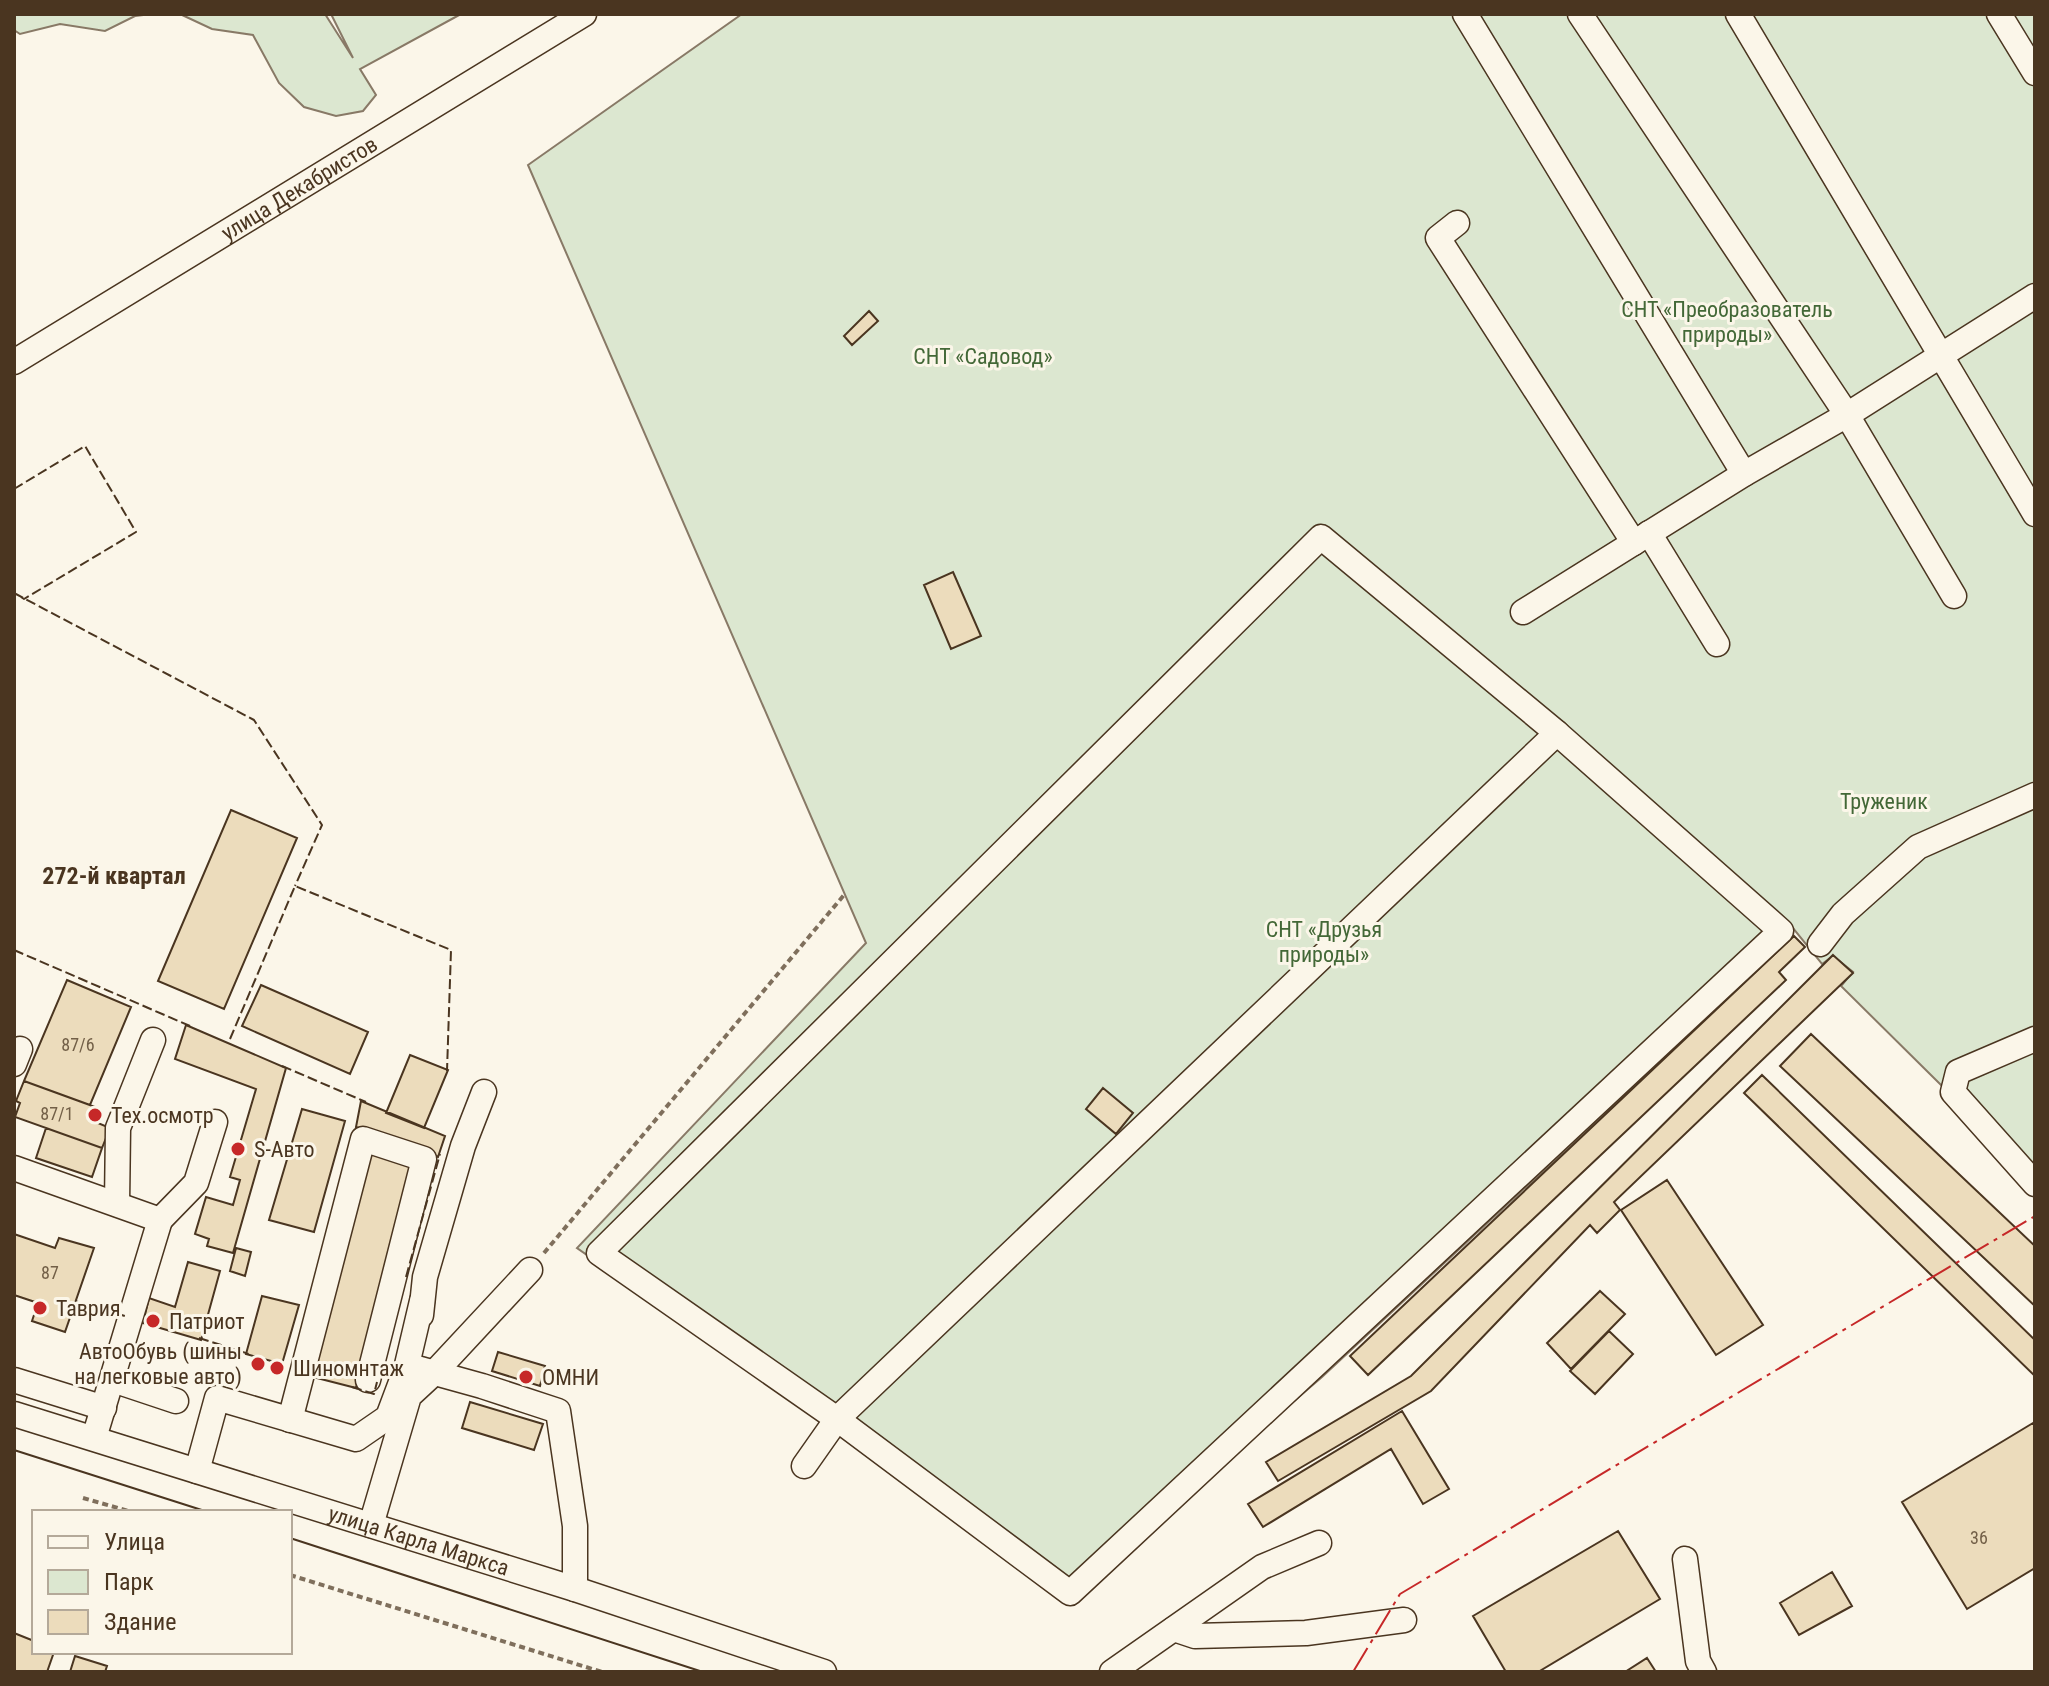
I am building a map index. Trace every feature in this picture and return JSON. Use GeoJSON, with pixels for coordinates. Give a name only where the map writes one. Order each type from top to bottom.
{"type":"FeatureCollection","features":[{"type":"Feature","properties":{"kind":"street","name":"улица Декабристов"},"geometry":{"type":"LineString","coordinates":[[17,357],[584,14]]}},
{"type":"Feature","properties":{"kind":"street"},"geometry":{"type":"LineString","coordinates":[[1465,14],[1744,474]]}},
{"type":"Feature","properties":{"kind":"street"},"geometry":{"type":"LineString","coordinates":[[1580,14],[1847,415],[1954,596]]}},
{"type":"Feature","properties":{"kind":"street"},"geometry":{"type":"LineString","coordinates":[[1738,14],[2035,514]]}},
{"type":"Feature","properties":{"kind":"street"},"geometry":{"type":"LineString","coordinates":[[1999,14],[2035,73]]}},
{"type":"Feature","properties":{"kind":"street"},"geometry":{"type":"LineString","coordinates":[[1457,223],[1438,238],[1717,644]]}},
{"type":"Feature","properties":{"kind":"street"},"geometry":{"type":"LineString","coordinates":[[1523,612],[1744,474],[1847,415],[2035,296]]}},
{"type":"Feature","properties":{"kind":"street"},"geometry":{"type":"LineString","coordinates":[[1321,537],[1557,733],[1781,931],[1070,1593],[837,1419],[599,1253],[1321,537]]}},
{"type":"Feature","properties":{"kind":"street"},"geometry":{"type":"LineString","coordinates":[[804,1466],[837,1419],[1557,733]]}},
{"type":"Feature","properties":{"kind":"street"},"geometry":{"type":"LineString","coordinates":[[1820,944],[1843,914],[1918,847],[2035,795]]}},
{"type":"Feature","properties":{"kind":"street"},"geometry":{"type":"LineString","coordinates":[[2035,1039],[1958,1072],[1953,1092],[2035,1184]]}},
{"type":"Feature","properties":{"kind":"street"},"geometry":{"type":"LineString","coordinates":[[117,1204],[118,1128],[153,1040]]}},
{"type":"Feature","properties":{"kind":"street"},"geometry":{"type":"LineString","coordinates":[[197,1471],[217,1398],[356,1439],[388,1417],[406,1369],[425,1277],[463,1146],[484,1092]]}},
{"type":"Feature","properties":{"kind":"street"},"geometry":{"type":"LineString","coordinates":[[94,1438],[160,1220],[196,1183],[215,1122]]}},
{"type":"Feature","properties":{"kind":"street"},"geometry":{"type":"LineString","coordinates":[[290,1420],[363,1139],[424,1159],[368,1380]]}},
{"type":"Feature","properties":{"kind":"street"},"geometry":{"type":"LineString","coordinates":[[14,1168],[160,1220]]}},
{"type":"Feature","properties":{"kind":"street"},"geometry":{"type":"LineString","coordinates":[[371,1525],[409,1396],[426,1370],[530,1270]]}},
{"type":"Feature","properties":{"kind":"street"},"geometry":{"type":"LineString","coordinates":[[422,1301],[426,1370]]}},
{"type":"Feature","properties":{"kind":"street"},"geometry":{"type":"LineString","coordinates":[[426,1370],[558,1411],[575,1526],[575,1589]]}},
{"type":"Feature","properties":{"kind":"street"},"geometry":{"type":"LineString","coordinates":[[14,1380],[104,1408]]}},
{"type":"Feature","properties":{"kind":"street"},"geometry":{"type":"LineString","coordinates":[[113,1380],[176,1401]]}},
{"type":"Feature","properties":{"kind":"street","name":"улица Карла Маркса"},"geometry":{"type":"LineString","coordinates":[[14,1414],[575,1589],[824,1672]]}},
{"type":"Feature","properties":{"kind":"street"},"geometry":{"type":"LineString","coordinates":[[1112,1672],[1262,1567],[1319,1543]]}},
{"type":"Feature","properties":{"kind":"street"},"geometry":{"type":"LineString","coordinates":[[1685,1559],[1698,1661],[1704,1672]]}},
{"type":"Feature","properties":{"kind":"street"},"geometry":{"type":"LineString","coordinates":[[1174,1629],[1195,1636],[1306,1633],[1404,1620]]}},
{"type":"Feature","properties":{"kind":"path"},"geometry":{"type":"LineString","coordinates":[[530,1270],[844,895]]}},
{"type":"Feature","properties":{"kind":"path"},"geometry":{"type":"LineString","coordinates":[[83,1498],[125,1510]]}},
{"type":"Feature","properties":{"kind":"path"},"geometry":{"type":"LineString","coordinates":[[292,1576],[602,1672]]}},
{"type":"Feature","properties":{"kind":"green space"},"geometry":{"type":"Polygon","coordinates":[[[14,14],[152,14],[135,16],[105,31],[60,24],[20,34],[14,30],[14,14]]]}},
{"type":"Feature","properties":{"kind":"green space"},"geometry":{"type":"Polygon","coordinates":[[[180,14],[325,14],[353,58],[331,14],[461,14],[360,69],[376,95],[363,111],[336,116],[304,107],[279,83],[253,35],[212,29],[180,14]]]}},
{"type":"Feature","properties":{"kind":"green space"},"geometry":{"type":"Polygon","coordinates":[[[742,14],[2035,14],[2035,1178],[1841,986],[1853,972],[1833,956],[1822,964],[1793,928],[1746,982],[1322,1377],[1070,1593],[577,1248],[866,943],[528,165],[742,14]]]}},
{"type":"Feature","properties":{"kind":"building"},"geometry":{"type":"Polygon","coordinates":[[[869,311],[878,321],[852,345],[844,336],[869,311]]]}},
{"type":"Feature","properties":{"kind":"building"},"geometry":{"type":"Polygon","coordinates":[[[953,572],[981,636],[951,649],[924,585],[953,572]]]}},
{"type":"Feature","properties":{"kind":"building"},"geometry":{"type":"Polygon","coordinates":[[[231,810],[297,838],[224,1009],[158,981],[231,810]]]}},
{"type":"Feature","properties":{"kind":"building"},"geometry":{"type":"Polygon","coordinates":[[[1794,936],[1805,947],[1779,972],[1786,980],[1368,1375],[1350,1356],[1794,936]]]}},
{"type":"Feature","properties":{"kind":"building"},"geometry":{"type":"Polygon","coordinates":[[[1833,955],[1853,973],[1614,1202],[1620,1210],[1597,1233],[1590,1225],[1431,1391],[1278,1481],[1266,1462],[1411,1376],[1833,955]]]}},
{"type":"Feature","properties":{"kind":"building"},"geometry":{"type":"Polygon","coordinates":[[[67,980],[131,1007],[90,1105],[24,1081],[67,980]]]}},
{"type":"Feature","properties":{"kind":"building"},"geometry":{"type":"Polygon","coordinates":[[[261,985],[368,1032],[350,1074],[242,1026],[261,985]]]}},
{"type":"Feature","properties":{"kind":"building"},"geometry":{"type":"Polygon","coordinates":[[[186,1025],[286,1068],[233,1253],[207,1246],[209,1239],[195,1234],[206,1197],[233,1205],[240,1180],[230,1177],[256,1089],[175,1059],[186,1025]]]}},
{"type":"Feature","properties":{"kind":"building"},"geometry":{"type":"Polygon","coordinates":[[[1811,1034],[2035,1246],[2035,1306],[1780,1066],[1811,1034]]]}},
{"type":"Feature","properties":{"kind":"building"},"geometry":{"type":"Polygon","coordinates":[[[410,1055],[448,1070],[424,1128],[386,1113],[410,1055]]]}},
{"type":"Feature","properties":{"kind":"building"},"geometry":{"type":"Polygon","coordinates":[[[1762,1075],[2035,1340],[2035,1376],[1744,1093],[1762,1075]]]}},
{"type":"Feature","properties":{"kind":"building"},"geometry":{"type":"Polygon","coordinates":[[[24,1081],[98,1108],[93,1121],[110,1128],[102,1148],[15,1117],[20,1103],[16,1101],[24,1081]]]}},
{"type":"Feature","properties":{"kind":"building"},"geometry":{"type":"Polygon","coordinates":[[[1103,1088],[1133,1113],[1116,1134],[1086,1109],[1103,1088]]]}},
{"type":"Feature","properties":{"kind":"building"},"geometry":{"type":"Polygon","coordinates":[[[361,1101],[445,1136],[438,1157],[356,1127],[361,1101]]]}},
{"type":"Feature","properties":{"kind":"building"},"geometry":{"type":"Polygon","coordinates":[[[302,1109],[345,1121],[314,1232],[269,1220],[302,1109]]]}},
{"type":"Feature","properties":{"kind":"building"},"geometry":{"type":"Polygon","coordinates":[[[46,1128],[102,1148],[92,1177],[36,1158],[46,1128]]]}},
{"type":"Feature","properties":{"kind":"building"},"geometry":{"type":"Polygon","coordinates":[[[369,1153],[412,1163],[356,1388],[313,1377],[369,1153]]]}},
{"type":"Feature","properties":{"kind":"building"},"geometry":{"type":"Polygon","coordinates":[[[1667,1180],[1763,1325],[1716,1355],[1621,1210],[1667,1180]]]}},
{"type":"Feature","properties":{"kind":"building"},"geometry":{"type":"Polygon","coordinates":[[[14,1234],[55,1248],[59,1238],[94,1248],[65,1332],[32,1321],[38,1303],[14,1295],[14,1234]]]}},
{"type":"Feature","properties":{"kind":"building"},"geometry":{"type":"Polygon","coordinates":[[[236,1248],[251,1252],[245,1276],[230,1271],[236,1248]]]}},
{"type":"Feature","properties":{"kind":"building"},"geometry":{"type":"Polygon","coordinates":[[[188,1262],[220,1271],[201,1340],[143,1323],[149,1298],[175,1307],[188,1262]]]}},
{"type":"Feature","properties":{"kind":"building"},"geometry":{"type":"Polygon","coordinates":[[[1600,1291],[1625,1314],[1571,1369],[1547,1343],[1600,1291]]]}},
{"type":"Feature","properties":{"kind":"building"},"geometry":{"type":"Polygon","coordinates":[[[262,1296],[299,1305],[282,1364],[246,1354],[262,1296]]]}},
{"type":"Feature","properties":{"kind":"building"},"geometry":{"type":"Polygon","coordinates":[[[1609,1331],[1633,1354],[1595,1394],[1570,1371],[1609,1331]]]}},
{"type":"Feature","properties":{"kind":"building"},"geometry":{"type":"Polygon","coordinates":[[[498,1352],[545,1366],[540,1386],[492,1371],[498,1352]]]}},
{"type":"Feature","properties":{"kind":"building"},"geometry":{"type":"Polygon","coordinates":[[[470,1402],[543,1424],[534,1450],[462,1428],[470,1402]]]}},
{"type":"Feature","properties":{"kind":"building"},"geometry":{"type":"Polygon","coordinates":[[[1402,1411],[1449,1489],[1423,1504],[1391,1449],[1263,1527],[1248,1504],[1402,1411]]]}},
{"type":"Feature","properties":{"kind":"building"},"geometry":{"type":"Polygon","coordinates":[[[2033,1423],[2035,1568],[1967,1609],[1902,1502],[2033,1423]]]}},
{"type":"Feature","properties":{"kind":"building"},"geometry":{"type":"Polygon","coordinates":[[[1618,1531],[1660,1599],[1538,1672],[1506,1672],[1473,1616],[1618,1531]]]}},
{"type":"Feature","properties":{"kind":"building"},"geometry":{"type":"Polygon","coordinates":[[[1832,1572],[1852,1606],[1799,1635],[1780,1603],[1832,1572]]]}},
{"type":"Feature","properties":{"kind":"building"},"geometry":{"type":"Polygon","coordinates":[[[14,1633],[32,1640],[32,1654],[53,1654],[47,1672],[14,1672],[14,1633]]]}},
{"type":"Feature","properties":{"kind":"building"},"geometry":{"type":"Polygon","coordinates":[[[75,1656],[107,1666],[105,1672],[70,1672],[75,1656]]]}},
{"type":"Feature","properties":{"kind":"building"},"geometry":{"type":"Polygon","coordinates":[[[1647,1658],[1656,1672],[1625,1672],[1647,1658]]]}},
{"type":"Feature","properties":{"kind":"tram line"},"geometry":{"type":"LineString","coordinates":[[14,1450],[202,1510]]}},
{"type":"Feature","properties":{"kind":"tram line"},"geometry":{"type":"LineString","coordinates":[[292,1539],[703,1672]]}},
{"type":"Feature","properties":{"kind":"fence"},"geometry":{"type":"LineString","coordinates":[[14,489],[85,446],[136,532],[24,599],[21,597]]}},
{"type":"Feature","properties":{"kind":"fence"},"geometry":{"type":"LineString","coordinates":[[14,593],[254,720],[322,825],[295,886]]}},
{"type":"Feature","properties":{"kind":"fence"},"geometry":{"type":"LineString","coordinates":[[230,1039],[295,886],[451,950],[447,1071]]}},
{"type":"Feature","properties":{"kind":"fence"},"geometry":{"type":"LineString","coordinates":[[14,950],[190,1026]]}},
{"type":"Feature","properties":{"kind":"fence"},"geometry":{"type":"LineString","coordinates":[[282,1066],[366,1102]]}},
{"type":"Feature","properties":{"kind":"fence"},"geometry":{"type":"LineString","coordinates":[[406,1277],[440,1154]]}},
{"type":"Feature","properties":{"kind":"fence"},"geometry":{"type":"LineString","coordinates":[[75,1301],[125,1316]]}},
{"type":"Feature","properties":{"kind":"fence"},"geometry":{"type":"LineString","coordinates":[[199,1338],[249,1354]]}},
{"type":"Feature","properties":{"kind":"fence"},"geometry":{"type":"LineString","coordinates":[[352,1387],[374,1394],[377,1382]]}},
{"type":"Feature","properties":{"kind":"power"},"geometry":{"type":"LineString","coordinates":[[1353,1672],[1400,1594],[2035,1216]]}},
{"type":"Feature","properties":{"kind":"place","name":"Тех.осмотр"},"geometry":{"type":"Point","coordinates":[95,1115]}},
{"type":"Feature","properties":{"kind":"place","name":"S-Авто"},"geometry":{"type":"Point","coordinates":[238,1149]}},
{"type":"Feature","properties":{"kind":"place","name":"Таврия"},"geometry":{"type":"Point","coordinates":[40,1308]}},
{"type":"Feature","properties":{"kind":"place","name":"Патриот"},"geometry":{"type":"Point","coordinates":[153,1321]}},
{"type":"Feature","properties":{"kind":"place","name":"АвтоОбувь (шины на легковые авто)"},"geometry":{"type":"Point","coordinates":[258,1364]}},
{"type":"Feature","properties":{"kind":"place","name":"Шиномнтаж"},"geometry":{"type":"Point","coordinates":[277,1368]}},
{"type":"Feature","properties":{"kind":"place","name":"ОМНИ"},"geometry":{"type":"Point","coordinates":[526,1377]}},
{"type":"Feature","properties":{"kind":"district","name":"272-й квартал"},"geometry":{"type":"Point","coordinates":[114,876]}},
{"type":"Feature","properties":{"kind":"park label","name":"СНТ «Преобразователь природы»"},"geometry":{"type":"Point","coordinates":[1727,322]}},
{"type":"Feature","properties":{"kind":"park label","name":"СНТ «Садовод»"},"geometry":{"type":"Point","coordinates":[983,356]}},
{"type":"Feature","properties":{"kind":"park label","name":"Труженик"},"geometry":{"type":"Point","coordinates":[1884,801]}},
{"type":"Feature","properties":{"kind":"park label","name":"СНТ «Друзья природы»"},"geometry":{"type":"Point","coordinates":[1324,942]}}]}
